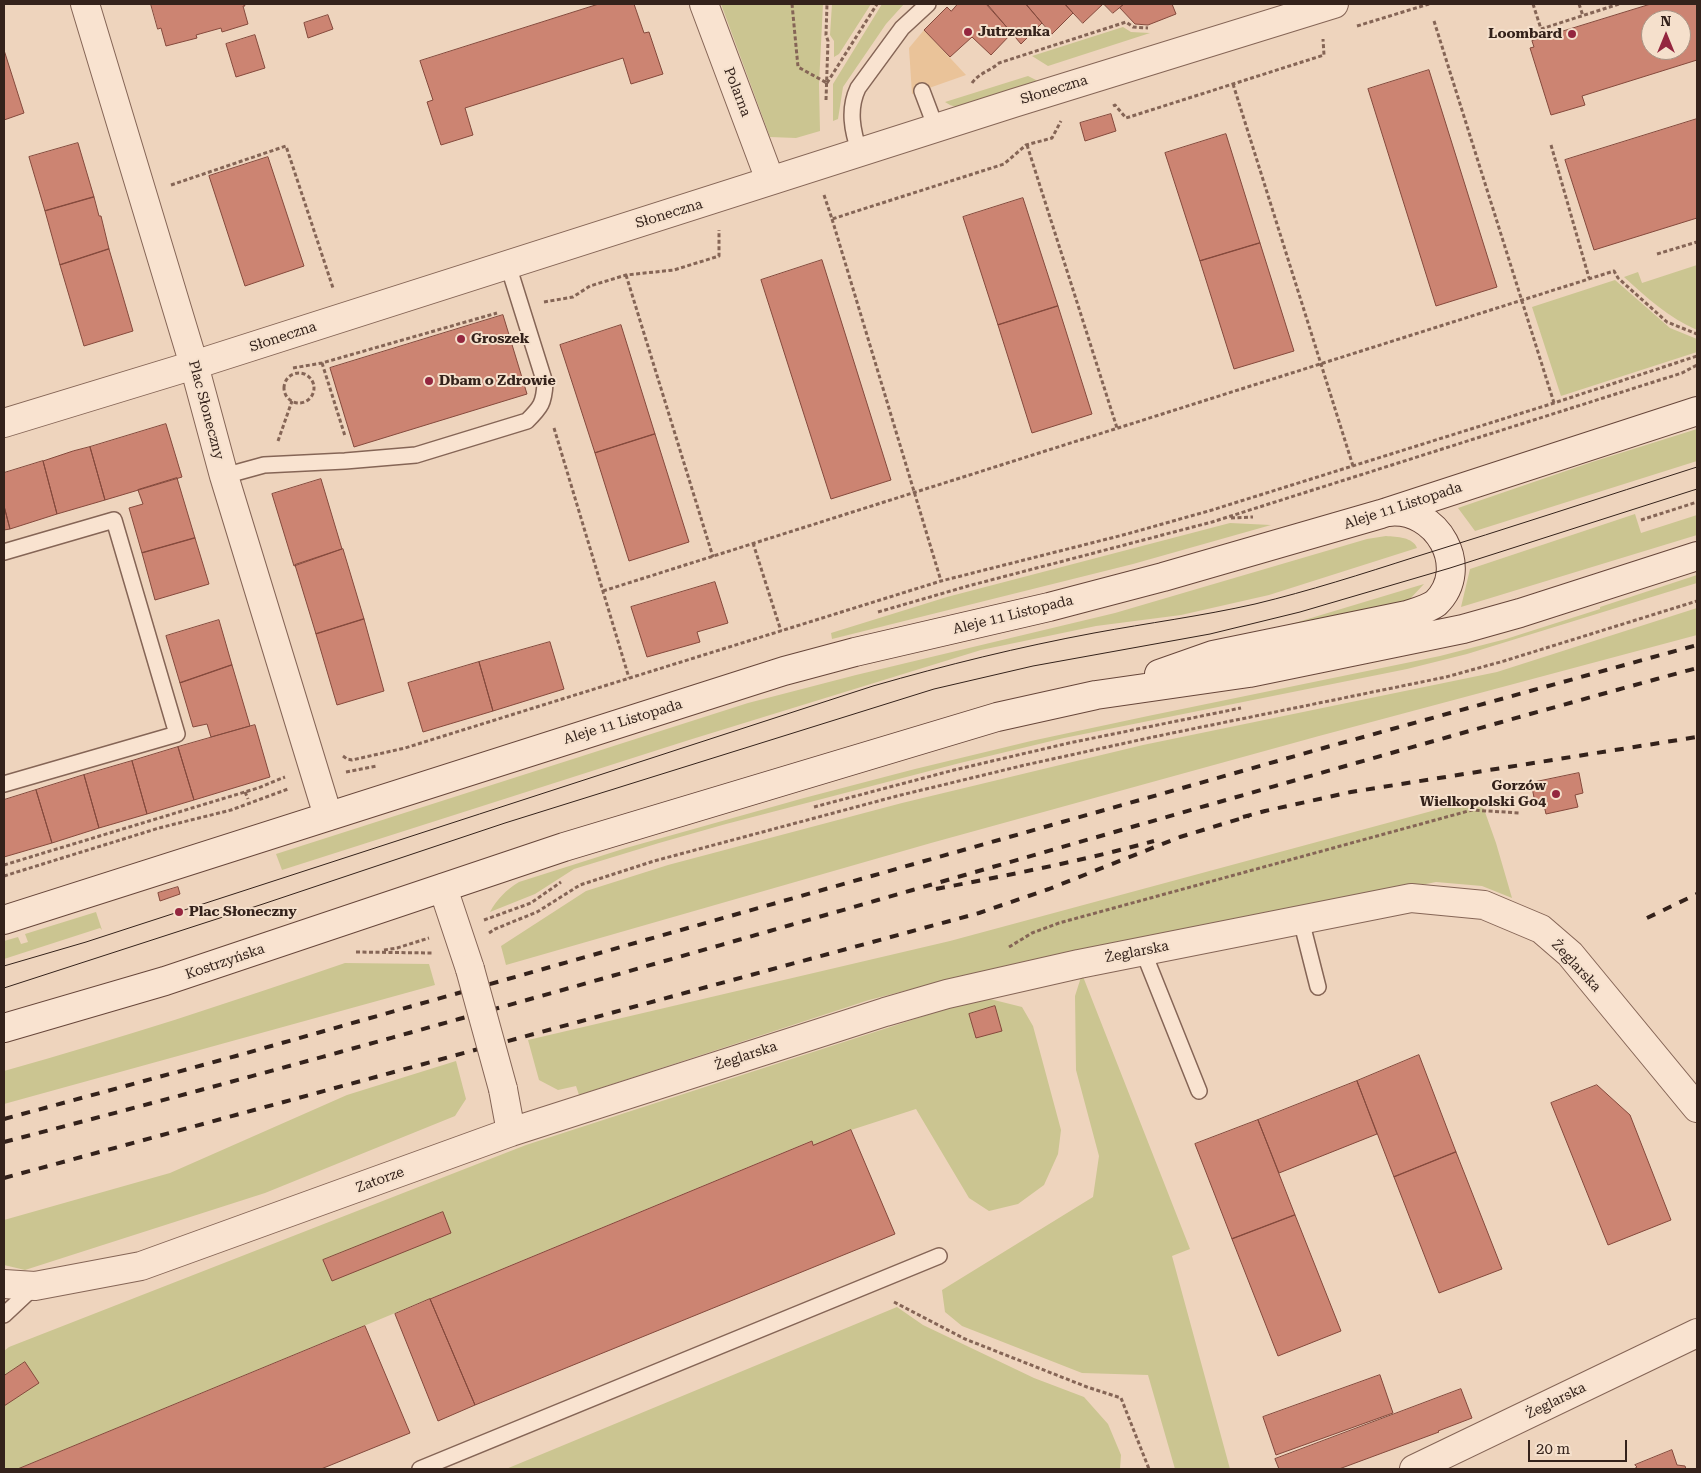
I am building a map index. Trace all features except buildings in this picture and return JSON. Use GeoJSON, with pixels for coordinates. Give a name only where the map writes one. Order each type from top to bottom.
{"type":"FeatureCollection","features":[{"type":"Feature","properties":{"kind":"street","name":"Plac Słoneczny"},"geometry":{"type":"LineString","coordinates":[[85,4],[194,365],[224,476],[328,816]]}},
{"type":"Feature","properties":{"kind":"street","name":"Polarna"},"geometry":{"type":"LineString","coordinates":[[704,4],[770,180]]}},
{"type":"Feature","properties":{"kind":"street","name":"Słoneczna"},"geometry":{"type":"LineString","coordinates":[[4,424],[770,180],[1334,4]]}},
{"type":"Feature","properties":{"kind":"street","name":"Aleje 11 Listopada"},"geometry":{"type":"LineString","coordinates":[[328,816],[784,671],[855,652],[1050,607],[1381,514],[1697,411]]}},
{"type":"Feature","properties":{"kind":"street"},"geometry":{"type":"LineString","coordinates":[[1096,695],[1213,655],[1407,614],[1423,610],[1435,604],[1447,583],[1450,571],[1450,559],[1442,537],[1424,520],[1414,515],[1390,512],[1381,514]]}},
{"type":"Feature","properties":{"kind":"street"},"geometry":{"type":"LineString","coordinates":[[511,1132],[503,1090],[470,969],[443,888],[564,847],[997,717],[1096,695],[1248,674],[1463,629],[1520,613],[1697,556]]}},
{"type":"Feature","properties":{"kind":"street"},"geometry":{"type":"LineString","coordinates":[[4,920],[328,816]]}},
{"type":"Feature","properties":{"kind":"street","name":"Kostrzyńska"},"geometry":{"type":"LineString","coordinates":[[4,1028],[165,982],[443,888]]}},
{"type":"Feature","properties":{"kind":"street","name":"Żeglarska"},"geometry":{"type":"LineString","coordinates":[[511,1132],[885,1012],[947,994],[1143,951],[1411,898],[1484,906],[1541,929],[1570,954],[1697,1108]]}},
{"type":"Feature","properties":{"kind":"street","name":"Zatorze"},"geometry":{"type":"LineString","coordinates":[[4,1284],[34,1286],[140,1266],[511,1132]]}},
{"type":"Feature","properties":{"kind":"street","name":"Żeglarska"},"geometry":{"type":"LineString","coordinates":[[1414,1469],[1697,1333]]}},
{"type":"Feature","properties":{"kind":"lane"},"geometry":{"type":"LineString","coordinates":[[860,153],[852,133],[853,98],[858,88],[902,28],[928,4]]}},
{"type":"Feature","properties":{"kind":"lane"},"geometry":{"type":"LineString","coordinates":[[922,90],[936,128]]}},
{"type":"Feature","properties":{"kind":"lane"},"geometry":{"type":"LineString","coordinates":[[224,476],[264,465],[353,461],[416,455],[527,421],[540,408],[544,397],[545,382],[508,265]]}},
{"type":"Feature","properties":{"kind":"lane"},"geometry":{"type":"LineString","coordinates":[[4,552],[114,520],[177,734],[4,784]]}},
{"type":"Feature","properties":{"kind":"lane"},"geometry":{"type":"LineString","coordinates":[[1301,920],[1318,987]]}},
{"type":"Feature","properties":{"kind":"lane"},"geometry":{"type":"LineString","coordinates":[[1143,951],[1199,1091]]}},
{"type":"Feature","properties":{"kind":"lane"},"geometry":{"type":"LineString","coordinates":[[420,1469],[441,1465],[939,1256]]}},
{"type":"Feature","properties":{"kind":"lane"},"geometry":{"type":"LineString","coordinates":[[4,1315],[34,1286]]}},
{"type":"Feature","properties":{"kind":"path"},"geometry":{"type":"LineString","coordinates":[[792,4],[798,67],[827,83]]}},
{"type":"Feature","properties":{"kind":"path"},"geometry":{"type":"LineString","coordinates":[[827,4],[827,83]]}},
{"type":"Feature","properties":{"kind":"path"},"geometry":{"type":"LineString","coordinates":[[827,83],[877,4]]}},
{"type":"Feature","properties":{"kind":"path"},"geometry":{"type":"LineString","coordinates":[[1349,28],[1428,4]]}},
{"type":"Feature","properties":{"kind":"path"},"geometry":{"type":"LineString","coordinates":[[1533,4],[1541,29],[1619,4]]}},
{"type":"Feature","properties":{"kind":"path"},"geometry":{"type":"LineString","coordinates":[[1579,4],[1583,16]]}},
{"type":"Feature","properties":{"kind":"path"},"geometry":{"type":"LineString","coordinates":[[1434,20],[1554,404]]}},
{"type":"Feature","properties":{"kind":"path"},"geometry":{"type":"LineString","coordinates":[[972,84],[978,75],[990,70],[999,63],[1126,22]]}},
{"type":"Feature","properties":{"kind":"path"},"geometry":{"type":"LineString","coordinates":[[1105,108],[1115,105],[1126,118],[1324,55],[1323,36]]}},
{"type":"Feature","properties":{"kind":"path"},"geometry":{"type":"LineString","coordinates":[[1233,84],[1353,466]]}},
{"type":"Feature","properties":{"kind":"path"},"geometry":{"type":"LineString","coordinates":[[832,220],[1004,164],[1026,145],[1052,138],[1061,121],[1069,119]]}},
{"type":"Feature","properties":{"kind":"path"},"geometry":{"type":"LineString","coordinates":[[1026,145],[1117,428]]}},
{"type":"Feature","properties":{"kind":"path"},"geometry":{"type":"LineString","coordinates":[[1551,145],[1589,278]]}},
{"type":"Feature","properties":{"kind":"path"},"geometry":{"type":"LineString","coordinates":[[171,185],[286,146],[334,290]]}},
{"type":"Feature","properties":{"kind":"path"},"geometry":{"type":"LineString","coordinates":[[824,193],[941,582]]}},
{"type":"Feature","properties":{"kind":"path"},"geometry":{"type":"LineString","coordinates":[[291,369],[322,363],[520,306],[573,297],[590,286],[626,274],[674,270],[719,256],[719,226]]}},
{"type":"Feature","properties":{"kind":"path"},"geometry":{"type":"LineString","coordinates":[[1657,254],[1697,242]]}},
{"type":"Feature","properties":{"kind":"path"},"geometry":{"type":"LineString","coordinates":[[603,591],[1614,271],[1618,278],[1667,322],[1697,334]]}},
{"type":"Feature","properties":{"kind":"path"},"geometry":{"type":"LineString","coordinates":[[626,274],[713,557]]}},
{"type":"Feature","properties":{"kind":"path"},"geometry":{"type":"LineString","coordinates":[[4,865],[245,792],[284,778],[298,768],[312,763],[342,755],[352,760],[405,748],[780,630],[941,582],[1212,510],[1554,404],[1697,356]]}},
{"type":"Feature","properties":{"kind":"path"},"geometry":{"type":"LineString","coordinates":[[322,363],[353,461]]}},
{"type":"Feature","properties":{"kind":"path"},"geometry":{"type":"LineString","coordinates":[[304,373],[308,365]]}},
{"type":"Feature","properties":{"kind":"path"},"geometry":{"type":"LineString","coordinates":[[304,373],[312,379],[314,384],[313,393],[302,402],[292,401],[285,394],[284,384],[290,375],[304,373]]}},
{"type":"Feature","properties":{"kind":"path"},"geometry":{"type":"LineString","coordinates":[[544,397],[629,678]]}},
{"type":"Feature","properties":{"kind":"path"},"geometry":{"type":"LineString","coordinates":[[270,465],[292,401]]}},
{"type":"Feature","properties":{"kind":"path"},"geometry":{"type":"LineString","coordinates":[[1641,520],[1697,502]]}},
{"type":"Feature","properties":{"kind":"path"},"geometry":{"type":"LineString","coordinates":[[753,544],[780,630]]}},
{"type":"Feature","properties":{"kind":"path"},"geometry":{"type":"LineString","coordinates":[[568,878],[531,903],[460,936],[433,953],[371,952],[460,936],[484,937],[495,929],[537,912],[580,885],[654,861],[897,796],[1025,766],[1454,675],[1697,601]]}},
{"type":"Feature","properties":{"kind":"path"},"geometry":{"type":"LineString","coordinates":[[810,808],[954,770],[1068,743],[1244,707]]}},
{"type":"Feature","properties":{"kind":"path"},"geometry":{"type":"LineString","coordinates":[[245,792],[248,799]]}},
{"type":"Feature","properties":{"kind":"path"},"geometry":{"type":"LineString","coordinates":[[1008,947],[1032,933],[1059,922],[1472,810],[1520,813]]}},
{"type":"Feature","properties":{"kind":"path"},"geometry":{"type":"LineString","coordinates":[[864,1287],[965,1338],[1087,1387],[1121,1398],[1149,1469]]}},
{"type":"Feature","properties":{"kind":"shaded area"},"geometry":{"type":"Polygon","coordinates":[[[721,4],[823,4],[819,84],[820,131],[796,138],[770,137],[721,4]]]}},
{"type":"Feature","properties":{"kind":"shaded area"},"geometry":{"type":"Polygon","coordinates":[[[832,4],[871,4],[839,54],[834,57],[834,41],[830,35],[832,4]]]}},
{"type":"Feature","properties":{"kind":"shaded area"},"geometry":{"type":"Polygon","coordinates":[[[882,4],[904,4],[886,24],[843,87],[838,119],[833,121],[833,84],[882,4]]]}},
{"type":"Feature","properties":{"kind":"shaded area"},"geometry":{"type":"Polygon","coordinates":[[[1123,27],[1131,32],[1150,33],[1048,66],[1032,56],[1123,27]]]}},
{"type":"Feature","properties":{"kind":"shaded area"},"geometry":{"type":"Polygon","coordinates":[[[1028,76],[1038,81],[956,107],[945,102],[1028,76]]]}},
{"type":"Feature","properties":{"kind":"shaded area"},"geometry":{"type":"Polygon","coordinates":[[[1697,265],[1697,330],[1667,313],[1624,277],[1638,272],[1642,283],[1697,265]]]}},
{"type":"Feature","properties":{"kind":"shaded area"},"geometry":{"type":"Polygon","coordinates":[[[1615,280],[1670,328],[1697,339],[1697,352],[1561,396],[1532,307],[1615,280]]]}},
{"type":"Feature","properties":{"kind":"shaded area"},"geometry":{"type":"Polygon","coordinates":[[[1697,429],[1697,461],[1475,531],[1458,508],[1592,462],[1697,429]]]}},
{"type":"Feature","properties":{"kind":"shaded area"},"geometry":{"type":"Polygon","coordinates":[[[1635,514],[1641,533],[1697,515],[1697,535],[1461,607],[1470,569],[1635,514]]]}},
{"type":"Feature","properties":{"kind":"shaded area"},"geometry":{"type":"Polygon","coordinates":[[[1230,523],[1271,525],[1133,564],[832,639],[831,633],[947,597],[1230,523]]]}},
{"type":"Feature","properties":{"kind":"shaded area"},"geometry":{"type":"Polygon","coordinates":[[[1386,536],[1400,537],[1408,540],[1415,544],[1417,548],[1269,595],[1181,615],[1096,626],[981,650],[689,740],[282,870],[276,854],[748,703],[1115,613],[1367,539],[1386,536]]]}},
{"type":"Feature","properties":{"kind":"shaded area"},"geometry":{"type":"Polygon","coordinates":[[[1697,575],[1697,583],[1467,654],[1407,669],[1064,738],[726,824],[574,869],[535,894],[490,912],[502,895],[519,882],[626,848],[804,798],[1031,741],[1440,656],[1506,639],[1697,575]]]}},
{"type":"Feature","properties":{"kind":"shaded area"},"geometry":{"type":"Polygon","coordinates":[[[1424,584],[1408,601],[1258,634],[1424,584]]]}},
{"type":"Feature","properties":{"kind":"shaded area"},"geometry":{"type":"Polygon","coordinates":[[[1697,608],[1697,635],[1319,736],[931,843],[506,965],[501,946],[586,891],[668,865],[902,803],[1143,745],[1497,672],[1697,608]]]}},
{"type":"Feature","properties":{"kind":"shaded area"},"geometry":{"type":"Polygon","coordinates":[[[1480,798],[1496,843],[1512,898],[1482,886],[1436,882],[935,983],[869,1000],[579,1095],[576,1086],[558,1090],[539,1080],[528,1040],[950,941],[1480,798]]]}},
{"type":"Feature","properties":{"kind":"shaded area"},"geometry":{"type":"Polygon","coordinates":[[[96,912],[102,930],[100,928],[4,959],[4,941],[18,937],[21,944],[28,942],[25,934],[96,912]]]}},
{"type":"Feature","properties":{"kind":"shaded area"},"geometry":{"type":"Polygon","coordinates":[[[345,963],[429,964],[435,985],[4,1104],[4,1071],[175,1020],[345,963]]]}},
{"type":"Feature","properties":{"kind":"shaded area"},"geometry":{"type":"Polygon","coordinates":[[[1082,974],[1190,1249],[1172,1256],[1230,1469],[1175,1469],[1148,1375],[1082,1373],[962,1326],[945,1312],[942,1290],[1093,1197],[1099,1156],[1076,1070],[1075,996],[1082,974]]]}},
{"type":"Feature","properties":{"kind":"shaded area"},"geometry":{"type":"Polygon","coordinates":[[[990,999],[1022,1007],[1033,1026],[1061,1130],[1058,1154],[1044,1185],[1018,1204],[989,1211],[969,1198],[916,1109],[851,1130],[813,1145],[811,1141],[18,1469],[4,1469],[4,1351],[9,1347],[526,1145],[955,1006],[990,999]]]}},
{"type":"Feature","properties":{"kind":"shaded area"},"geometry":{"type":"Polygon","coordinates":[[[456,1061],[466,1099],[455,1116],[265,1193],[25,1270],[4,1265],[4,1220],[170,1173],[347,1095],[456,1061]]]}},
{"type":"Feature","properties":{"kind":"shaded area"},"geometry":{"type":"Polygon","coordinates":[[[897,1307],[923,1325],[1034,1378],[1084,1397],[1108,1424],[1121,1455],[1120,1469],[506,1469],[897,1307]]]}},
{"type":"Feature","properties":{"kind":"sand"},"geometry":{"type":"Polygon","coordinates":[[[924,30],[966,75],[912,94],[909,48],[924,30]]]}},
{"type":"Feature","properties":{"kind":"tram line"},"geometry":{"type":"LineString","coordinates":[[4,966],[86,942],[873,686],[1038,644],[1215,612],[1275,599],[1375,570],[1697,467]]}},
{"type":"Feature","properties":{"kind":"tram line"},"geometry":{"type":"LineString","coordinates":[[4,988],[505,823],[934,689],[1033,666],[1210,634],[1300,612],[1450,568],[1697,489]]}},
{"type":"Feature","properties":{"kind":"railway"},"geometry":{"type":"LineString","coordinates":[[4,1119],[236,1056],[1327,747],[1697,645]]}},
{"type":"Feature","properties":{"kind":"railway"},"geometry":{"type":"LineString","coordinates":[[4,1142],[428,1028],[1274,786],[1697,668]]}},
{"type":"Feature","properties":{"kind":"railway"},"geometry":{"type":"LineString","coordinates":[[1243,817],[1351,792],[1697,737]]}},
{"type":"Feature","properties":{"kind":"railway"},"geometry":{"type":"LineString","coordinates":[[4,1178],[979,913],[1049,889],[1180,837],[1249,816]]}},
{"type":"Feature","properties":{"kind":"railway"},"geometry":{"type":"LineString","coordinates":[[936,889],[1073,861],[1154,841]]}},
{"type":"Feature","properties":{"kind":"railway"},"geometry":{"type":"LineString","coordinates":[[1647,918],[1697,894]]}},
{"type":"Feature","properties":{"kind":"place","name":"Jutrzenka"},"geometry":{"type":"Point","coordinates":[968,32]}},
{"type":"Feature","properties":{"kind":"place","name":"Loombard"},"geometry":{"type":"Point","coordinates":[1572,34]}},
{"type":"Feature","properties":{"kind":"place","name":"Groszek"},"geometry":{"type":"Point","coordinates":[461,339]}},
{"type":"Feature","properties":{"kind":"place","name":"Dbam o Zdrowie"},"geometry":{"type":"Point","coordinates":[429,381]}},
{"type":"Feature","properties":{"kind":"place","name":"Gorzów Wielkopolski Go4"},"geometry":{"type":"Point","coordinates":[1556,794]}},
{"type":"Feature","properties":{"kind":"place","name":"Plac Słoneczny"},"geometry":{"type":"Point","coordinates":[179,912]}}]}
